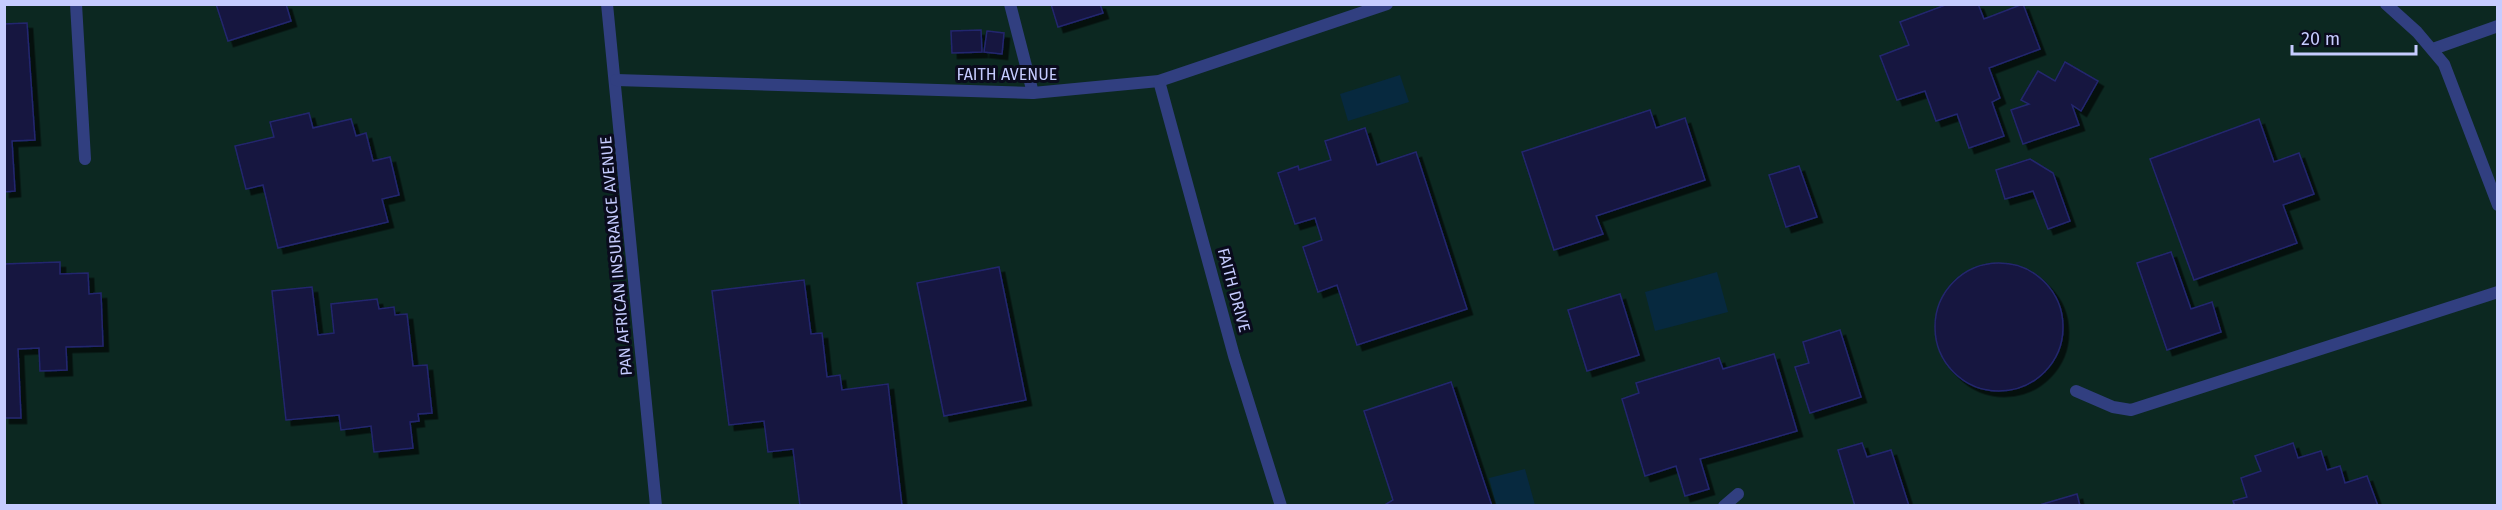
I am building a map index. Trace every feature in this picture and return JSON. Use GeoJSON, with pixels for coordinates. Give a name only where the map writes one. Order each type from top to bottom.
{"type":"FeatureCollection","features":[{"type":"Feature","properties":{"kind":"street"},"geometry":{"type":"LineString","coordinates":[[76,4],[85,159]]}},
{"type":"Feature","properties":{"kind":"street","name":"PAN AFRICAN INSURANCE AVENUE"},"geometry":{"type":"LineString","coordinates":[[606,4],[616,80],[656,506]]}},
{"type":"Feature","properties":{"kind":"street"},"geometry":{"type":"LineString","coordinates":[[1010,4],[1033,93]]}},
{"type":"Feature","properties":{"kind":"street","name":"FAITH AVENUE"},"geometry":{"type":"LineString","coordinates":[[616,80],[1033,93],[1159,81],[1387,4]]}},
{"type":"Feature","properties":{"kind":"street"},"geometry":{"type":"LineString","coordinates":[[2386,4],[2433,49],[2445,64],[2498,205]]}},
{"type":"Feature","properties":{"kind":"street"},"geometry":{"type":"LineString","coordinates":[[2433,49],[2498,26]]}},
{"type":"Feature","properties":{"kind":"street","name":"FAITH DRIVE"},"geometry":{"type":"LineString","coordinates":[[1159,81],[1234,356],[1281,506]]}},
{"type":"Feature","properties":{"kind":"street"},"geometry":{"type":"LineString","coordinates":[[2076,391],[2113,407],[2132,410],[2498,292]]}},
{"type":"Feature","properties":{"kind":"street"},"geometry":{"type":"LineString","coordinates":[[1724,506],[1738,494]]}},
{"type":"Feature","properties":{"kind":"green space"},"geometry":{"type":"Polygon","coordinates":[[[4,5],[2497,5],[2497,505],[5,505],[4,5]]]}},
{"type":"Feature","properties":{"kind":"water"},"geometry":{"type":"Polygon","coordinates":[[[1400,75],[1409,102],[1348,121],[1340,94],[1400,75]]]}},
{"type":"Feature","properties":{"kind":"water"},"geometry":{"type":"Polygon","coordinates":[[[1717,272],[1728,312],[1655,331],[1645,292],[1717,272]]]}},
{"type":"Feature","properties":{"kind":"water"},"geometry":{"type":"Polygon","coordinates":[[[1525,469],[1535,505],[1496,505],[1489,478],[1525,469]]]}},
{"type":"Feature","properties":{"kind":"building"},"geometry":{"type":"Polygon","coordinates":[[[216,4],[286,4],[291,21],[228,41],[216,4]]]}},
{"type":"Feature","properties":{"kind":"building"},"geometry":{"type":"Polygon","coordinates":[[[1051,4],[1100,4],[1103,13],[1058,27],[1051,4]]]}},
{"type":"Feature","properties":{"kind":"building"},"geometry":{"type":"Polygon","coordinates":[[[1948,4],[1978,4],[1984,19],[2023,4],[2040,49],[1989,68],[2000,98],[1992,102],[2004,136],[1969,148],[1957,114],[1936,121],[1925,91],[1897,100],[1880,56],[1909,45],[1900,22],[1948,4]]]}},
{"type":"Feature","properties":{"kind":"building"},"geometry":{"type":"Polygon","coordinates":[[[27,23],[35,140],[12,141],[15,191],[4,192],[4,24],[27,23]]]}},
{"type":"Feature","properties":{"kind":"building"},"geometry":{"type":"Polygon","coordinates":[[[981,30],[982,52],[952,53],[951,31],[981,30]]]}},
{"type":"Feature","properties":{"kind":"building"},"geometry":{"type":"Polygon","coordinates":[[[987,31],[1004,33],[1002,54],[984,52],[987,31]]]}},
{"type":"Feature","properties":{"kind":"building"},"geometry":{"type":"Polygon","coordinates":[[[2065,62],[2098,81],[2081,111],[2072,105],[2079,125],[2023,144],[2011,110],[2029,104],[2021,100],[2038,71],[2055,81],[2065,62]]]}},
{"type":"Feature","properties":{"kind":"building"},"geometry":{"type":"Polygon","coordinates":[[[1650,110],[1656,128],[1685,118],[1705,180],[1596,216],[1603,234],[1554,250],[1522,152],[1650,110]]]}},
{"type":"Feature","properties":{"kind":"building"},"geometry":{"type":"Polygon","coordinates":[[[309,113],[313,128],[351,119],[356,136],[366,133],[373,161],[390,157],[399,195],[382,199],[388,222],[278,248],[263,185],[246,189],[235,146],[274,137],[270,122],[309,113]]]}},
{"type":"Feature","properties":{"kind":"building"},"geometry":{"type":"Polygon","coordinates":[[[2259,119],[2274,162],[2299,153],[2314,194],[2283,205],[2297,243],[2194,280],[2150,159],[2259,119]]]}},
{"type":"Feature","properties":{"kind":"building"},"geometry":{"type":"Polygon","coordinates":[[[1365,128],[1377,165],[1416,152],[1467,309],[1357,345],[1337,285],[1318,292],[1303,247],[1322,240],[1315,218],[1295,224],[1278,173],[1298,166],[1299,170],[1331,160],[1325,141],[1365,128]]]}},
{"type":"Feature","properties":{"kind":"building"},"geometry":{"type":"Polygon","coordinates":[[[2030,159],[2053,173],[2070,221],[2048,229],[2033,191],[2005,199],[1996,170],[2030,159]]]}},
{"type":"Feature","properties":{"kind":"building"},"geometry":{"type":"Polygon","coordinates":[[[1799,166],[1817,217],[1786,227],[1769,175],[1799,166]]]}},
{"type":"Feature","properties":{"kind":"building"},"geometry":{"type":"Polygon","coordinates":[[[2171,252],[2191,309],[2212,302],[2221,332],[2167,350],[2137,263],[2171,252]]]}},
{"type":"Feature","properties":{"kind":"building"},"geometry":{"type":"Polygon","coordinates":[[[60,262],[60,274],[88,273],[89,294],[101,293],[103,346],[66,347],[67,370],[40,371],[39,348],[18,349],[21,418],[4,418],[4,264],[60,262]]]}},
{"type":"Feature","properties":{"kind":"building"},"geometry":{"type":"Polygon","coordinates":[[[1999,263],[2023,268],[2044,282],[2058,303],[2063,327],[2058,351],[2044,372],[2023,386],[1999,391],[1975,386],[1954,372],[1940,351],[1935,327],[1940,303],[1954,282],[1975,268],[1999,263]]]}},
{"type":"Feature","properties":{"kind":"building"},"geometry":{"type":"Polygon","coordinates":[[[999,267],[1026,400],[944,416],[917,283],[999,267]]]}},
{"type":"Feature","properties":{"kind":"building"},"geometry":{"type":"Polygon","coordinates":[[[804,280],[811,334],[822,333],[827,377],[840,375],[842,390],[888,384],[902,506],[800,506],[793,449],[768,452],[764,421],[729,425],[712,291],[804,280]]]}},
{"type":"Feature","properties":{"kind":"building"},"geometry":{"type":"Polygon","coordinates":[[[312,287],[318,335],[334,333],[331,304],[377,299],[379,309],[394,307],[395,315],[407,314],[413,366],[427,365],[432,413],[418,414],[419,421],[410,422],[413,448],[374,452],[371,426],[341,430],[339,415],[286,420],[272,291],[312,287]]]}},
{"type":"Feature","properties":{"kind":"building"},"geometry":{"type":"Polygon","coordinates":[[[1620,294],[1639,355],[1587,371],[1568,310],[1620,294]]]}},
{"type":"Feature","properties":{"kind":"building"},"geometry":{"type":"Polygon","coordinates":[[[1840,330],[1861,397],[1810,413],[1795,367],[1809,363],[1803,342],[1840,330]]]}},
{"type":"Feature","properties":{"kind":"building"},"geometry":{"type":"Polygon","coordinates":[[[1774,354],[1797,431],[1700,459],[1709,489],[1685,496],[1676,466],[1645,476],[1622,399],[1639,393],[1636,383],[1719,358],[1723,369],[1774,354]]]}},
{"type":"Feature","properties":{"kind":"building"},"geometry":{"type":"Polygon","coordinates":[[[1451,382],[1492,506],[1383,506],[1393,500],[1364,411],[1451,382]]]}},
{"type":"Feature","properties":{"kind":"building"},"geometry":{"type":"Polygon","coordinates":[[[1862,443],[1867,457],[1891,450],[1909,506],[1855,506],[1838,450],[1862,443]]]}},
{"type":"Feature","properties":{"kind":"building"},"geometry":{"type":"Polygon","coordinates":[[[2293,443],[2298,458],[2321,451],[2327,470],[2340,466],[2345,483],[2367,476],[2378,506],[2235,506],[2233,501],[2247,497],[2241,478],[2261,471],[2255,456],[2293,443]]]}},
{"type":"Feature","properties":{"kind":"building"},"geometry":{"type":"Polygon","coordinates":[[[2077,494],[2080,506],[2036,506],[2077,494]]]}}]}
